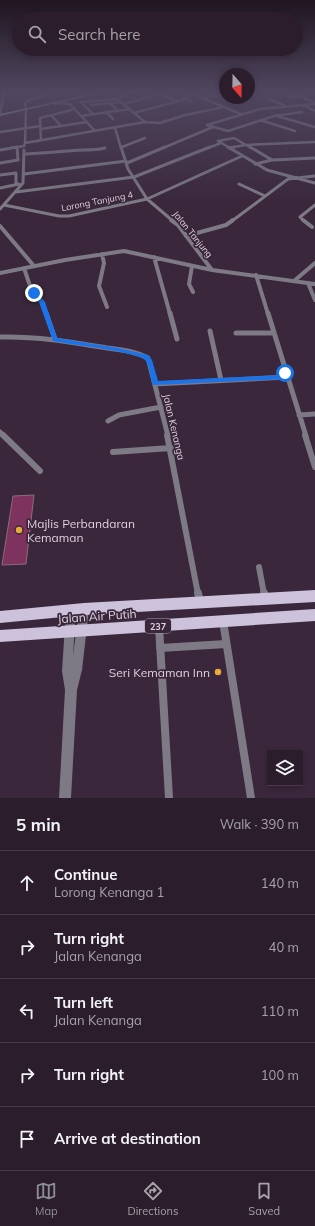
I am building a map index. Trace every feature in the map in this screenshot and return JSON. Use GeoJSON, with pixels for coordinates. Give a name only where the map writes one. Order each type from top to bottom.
{"type":"FeatureCollection","features":[{"type":"Feature","properties":{"kind":"main road","name":"Jalan Air Putih"},"geometry":{"type":"LineString","coordinates":[[0,617],[84,609],[315,596]]}},
{"type":"Feature","properties":{"kind":"main road","name":"Jalan Air Putih"},"geometry":{"type":"LineString","coordinates":[[0,636],[315,615]]}},
{"type":"Feature","properties":{"kind":"street"},"geometry":{"type":"LineString","coordinates":[[0,132],[17,129]]}},
{"type":"Feature","properties":{"kind":"street"},"geometry":{"type":"LineString","coordinates":[[0,209],[23,183],[25,129]]}},
{"type":"Feature","properties":{"kind":"street"},"geometry":{"type":"LineString","coordinates":[[40,129],[41,140]]}},
{"type":"Feature","properties":{"kind":"street"},"geometry":{"type":"LineString","coordinates":[[0,150],[41,140],[107,129]]}},
{"type":"Feature","properties":{"kind":"street","name":"Jalan Tanjung"},"geometry":{"type":"LineString","coordinates":[[115,129],[126,162],[147,199],[170,218],[212,270]]}},
{"type":"Feature","properties":{"kind":"street"},"geometry":{"type":"LineString","coordinates":[[24,174],[126,162],[208,129]]}},
{"type":"Feature","properties":{"kind":"street"},"geometry":{"type":"LineString","coordinates":[[222,129],[228,131],[233,129]]}},
{"type":"Feature","properties":{"kind":"street"},"geometry":{"type":"LineString","coordinates":[[289,129],[295,131]]}},
{"type":"Feature","properties":{"kind":"street"},"geometry":{"type":"LineString","coordinates":[[0,132],[5,137]]}},
{"type":"Feature","properties":{"kind":"street"},"geometry":{"type":"LineString","coordinates":[[122,147],[146,138]]}},
{"type":"Feature","properties":{"kind":"street"},"geometry":{"type":"LineString","coordinates":[[272,160],[234,138],[218,141],[269,171],[315,183]]}},
{"type":"Feature","properties":{"kind":"street"},"geometry":{"type":"LineString","coordinates":[[229,148],[245,145],[315,142]]}},
{"type":"Feature","properties":{"kind":"street"},"geometry":{"type":"LineString","coordinates":[[16,192],[134,177],[221,143]]}},
{"type":"Feature","properties":{"kind":"street"},"geometry":{"type":"LineString","coordinates":[[0,163],[18,160],[17,147]]}},
{"type":"Feature","properties":{"kind":"street"},"geometry":{"type":"LineString","coordinates":[[24,154],[86,150],[92,151],[105,148]]}},
{"type":"Feature","properties":{"kind":"street","name":"Lorong Tanjung 4"},"geometry":{"type":"LineString","coordinates":[[4,205],[64,217],[147,199],[242,156]]}},
{"type":"Feature","properties":{"kind":"street"},"geometry":{"type":"LineString","coordinates":[[255,164],[272,160],[315,158]]}},
{"type":"Feature","properties":{"kind":"street"},"geometry":{"type":"LineString","coordinates":[[0,175],[16,173],[16,184]]}},
{"type":"Feature","properties":{"kind":"street"},"geometry":{"type":"LineString","coordinates":[[186,236],[226,226],[288,179],[294,177],[315,176]]}},
{"type":"Feature","properties":{"kind":"street"},"geometry":{"type":"LineString","coordinates":[[0,188],[23,183]]}},
{"type":"Feature","properties":{"kind":"street"},"geometry":{"type":"LineString","coordinates":[[240,184],[265,196]]}},
{"type":"Feature","properties":{"kind":"street"},"geometry":{"type":"LineString","coordinates":[[312,227],[300,217],[315,205]]}},
{"type":"Feature","properties":{"kind":"street"},"geometry":{"type":"LineString","coordinates":[[0,226],[34,266]]}},
{"type":"Feature","properties":{"kind":"street"},"geometry":{"type":"LineString","coordinates":[[0,274],[34,266],[124,251],[212,270],[315,284]]}},
{"type":"Feature","properties":{"kind":"street"},"geometry":{"type":"LineString","coordinates":[[102,254],[104,267],[99,282],[99,288],[107,307]]}},
{"type":"Feature","properties":{"kind":"street"},"geometry":{"type":"LineString","coordinates":[[154,257],[177,339]]}},
{"type":"Feature","properties":{"kind":"street"},"geometry":{"type":"LineString","coordinates":[[294,281],[315,263]]}},
{"type":"Feature","properties":{"kind":"street"},"geometry":{"type":"LineString","coordinates":[[192,266],[189,284],[193,292]]}},
{"type":"Feature","properties":{"kind":"street"},"geometry":{"type":"LineString","coordinates":[[24,268],[31,289],[42,302],[55,339]]}},
{"type":"Feature","properties":{"kind":"street"},"geometry":{"type":"LineString","coordinates":[[256,275],[286,377],[315,467]]}},
{"type":"Feature","properties":{"kind":"street"},"geometry":{"type":"LineString","coordinates":[[308,283],[315,300]]}},
{"type":"Feature","properties":{"kind":"street"},"geometry":{"type":"LineString","coordinates":[[210,331],[221,380]]}},
{"type":"Feature","properties":{"kind":"street"},"geometry":{"type":"LineString","coordinates":[[236,333],[273,333]]}},
{"type":"Feature","properties":{"kind":"street","name":"Jalan Kenanga"},"geometry":{"type":"LineString","coordinates":[[0,337],[24,336],[55,339],[146,356],[149,360],[161,407],[200,602]]}},
{"type":"Feature","properties":{"kind":"street"},"geometry":{"type":"LineString","coordinates":[[155,384],[286,377]]}},
{"type":"Feature","properties":{"kind":"street"},"geometry":{"type":"LineString","coordinates":[[108,421],[119,415],[161,407]]}},
{"type":"Feature","properties":{"kind":"street"},"geometry":{"type":"LineString","coordinates":[[299,415],[315,414]]}},
{"type":"Feature","properties":{"kind":"street"},"geometry":{"type":"LineString","coordinates":[[0,432],[40,471]]}},
{"type":"Feature","properties":{"kind":"street"},"geometry":{"type":"LineString","coordinates":[[113,452],[170,448]]}},
{"type":"Feature","properties":{"kind":"street"},"geometry":{"type":"LineString","coordinates":[[259,568],[265,599]]}},
{"type":"Feature","properties":{"kind":"street"},"geometry":{"type":"LineString","coordinates":[[65,798],[71,690],[77,670],[84,609]]}},
{"type":"Feature","properties":{"kind":"street"},"geometry":{"type":"LineString","coordinates":[[71,610],[67,670],[71,690]]}},
{"type":"Feature","properties":{"kind":"street"},"geometry":{"type":"LineString","coordinates":[[223,622],[251,798]]}},
{"type":"Feature","properties":{"kind":"street"},"geometry":{"type":"LineString","coordinates":[[159,626],[169,798]]}},
{"type":"Feature","properties":{"kind":"street"},"geometry":{"type":"LineString","coordinates":[[160,648],[226,644]]}},
{"type":"Feature","properties":{"kind":"building","name":"Majlis Perbandaran Kemaman"},"geometry":{"type":"Polygon","coordinates":[[[34,495],[26,564],[2,565],[13,496],[34,495]]]}},
{"type":"Feature","properties":{"kind":"place","name":"Majlis Perbandaran Kemaman"},"geometry":{"type":"Point","coordinates":[19,530]}},
{"type":"Feature","properties":{"kind":"place","name":"Seri Kemaman Inn"},"geometry":{"type":"Point","coordinates":[218,672]}},
{"type":"Feature","properties":{"kind":"route"},"geometry":{"type":"LineString","coordinates":[[34,293],[42,302],[55,339],[146,356],[149,360],[155,384],[286,377],[285,373]]}}]}
